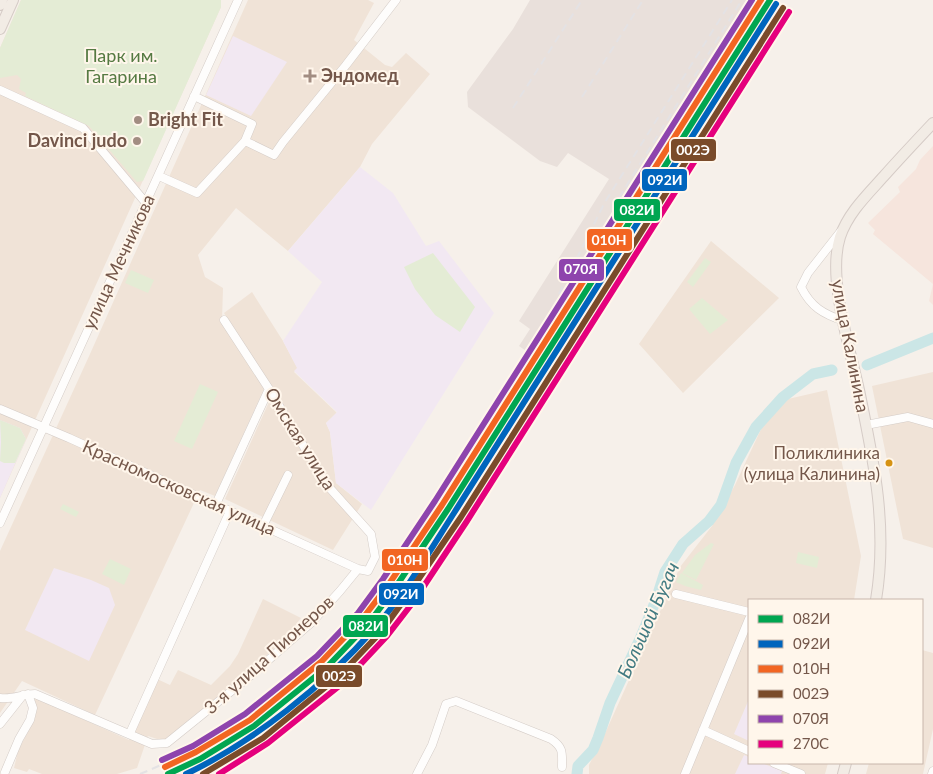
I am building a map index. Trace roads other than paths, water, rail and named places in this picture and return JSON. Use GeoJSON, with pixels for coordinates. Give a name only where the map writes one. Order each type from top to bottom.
{"type":"FeatureCollection","features":[{"type":"Feature","properties":{"kind":"main road"},"geometry":{"type":"LineString","coordinates":[[0,5],[2,0]]}},
{"type":"Feature","properties":{"kind":"main road"},"geometry":{"type":"LineString","coordinates":[[0,29],[13,0]]}},
{"type":"Feature","properties":{"kind":"main road","name":"улица Калинина"},"geometry":{"type":"LineString","coordinates":[[876,599],[880,578],[881,527],[877,489],[835,274],[837,252],[840,237],[858,205],[933,124]]}},
{"type":"Feature","properties":{"kind":"street","name":"улица Мечникова"},"geometry":{"type":"LineString","coordinates":[[0,523],[42,427],[159,176],[238,0]]}},
{"type":"Feature","properties":{"kind":"street"},"geometry":{"type":"LineString","coordinates":[[245,141],[274,155],[346,65],[391,2]]}},
{"type":"Feature","properties":{"kind":"street"},"geometry":{"type":"LineString","coordinates":[[0,90],[83,128],[146,203]]}},
{"type":"Feature","properties":{"kind":"street"},"geometry":{"type":"LineString","coordinates":[[159,176],[197,193],[245,141],[252,124],[194,96]]}},
{"type":"Feature","properties":{"kind":"street"},"geometry":{"type":"LineString","coordinates":[[844,321],[827,316],[814,306],[808,300],[801,287],[808,272],[846,224]]}},
{"type":"Feature","properties":{"kind":"street","name":"Омская улица"},"geometry":{"type":"LineString","coordinates":[[224,320],[269,389],[327,485],[371,534],[375,557]]}},
{"type":"Feature","properties":{"kind":"street"},"geometry":{"type":"LineString","coordinates":[[216,504],[269,389]]}},
{"type":"Feature","properties":{"kind":"street","name":"Красномосковская улица"},"geometry":{"type":"LineString","coordinates":[[0,409],[358,569]]}},
{"type":"Feature","properties":{"kind":"street"},"geometry":{"type":"LineString","coordinates":[[866,425],[908,417],[933,424]]}},
{"type":"Feature","properties":{"kind":"street"},"geometry":{"type":"LineString","coordinates":[[263,526],[288,475]]}},
{"type":"Feature","properties":{"kind":"street"},"geometry":{"type":"LineString","coordinates":[[0,698],[7,699],[25,694],[40,695],[130,733],[230,511]]}},
{"type":"Feature","properties":{"kind":"street","name":"3-я улица Пионеров"},"geometry":{"type":"LineString","coordinates":[[130,733],[152,744],[167,744],[312,622],[358,569],[368,571],[375,557]]}},
{"type":"Feature","properties":{"kind":"street"},"geometry":{"type":"LineString","coordinates":[[676,594],[748,612]]}},
{"type":"Feature","properties":{"kind":"street"},"geometry":{"type":"LineString","coordinates":[[684,774],[748,621]]}},
{"type":"Feature","properties":{"kind":"street"},"geometry":{"type":"LineString","coordinates":[[0,724],[25,694]]}},
{"type":"Feature","properties":{"kind":"street"},"geometry":{"type":"LineString","coordinates":[[3,772],[30,720],[33,708],[25,694]]}},
{"type":"Feature","properties":{"kind":"street"},"geometry":{"type":"LineString","coordinates":[[417,774],[432,745],[446,704],[456,700],[551,740],[562,750],[562,767]]}},
{"type":"Feature","properties":{"kind":"street"},"geometry":{"type":"LineString","coordinates":[[703,730],[748,751]]}},
{"type":"Feature","properties":{"kind":"street"},"geometry":{"type":"LineString","coordinates":[[776,764],[801,774]]}},
{"type":"Feature","properties":{"kind":"waterway"},"geometry":{"type":"LineString","coordinates":[[867,365],[933,338]]}},
{"type":"Feature","properties":{"kind":"waterway","name":"Большой Бугач"},"geometry":{"type":"LineString","coordinates":[[577,774],[578,766],[593,750],[610,703],[656,600],[665,572],[683,544],[709,521],[721,505],[736,463],[756,427],[783,397],[813,374],[832,370]]}},
{"type":"Feature","properties":{"kind":"railway"},"geometry":{"type":"LineString","coordinates":[[513,108],[582,0]]}},
{"type":"Feature","properties":{"kind":"railway"},"geometry":{"type":"LineString","coordinates":[[582,97],[643,0]]}},
{"type":"Feature","properties":{"kind":"railway"},"geometry":{"type":"LineString","coordinates":[[559,294],[605,202],[732,0]]}},
{"type":"Feature","properties":{"kind":"railway"},"geometry":{"type":"LineString","coordinates":[[612,209],[742,0]]}},
{"type":"Feature","properties":{"kind":"railway"},"geometry":{"type":"LineString","coordinates":[[140,774],[166,763],[243,719],[312,664],[332,644],[363,607],[411,541],[752,0]]}},
{"type":"Feature","properties":{"kind":"place","name":"Эндомед"},"geometry":{"type":"Point","coordinates":[310,76]}},
{"type":"Feature","properties":{"kind":"place","name":"Bright Fit"},"geometry":{"type":"Point","coordinates":[138,120]}},
{"type":"Feature","properties":{"kind":"place","name":"Davinci judo"},"geometry":{"type":"Point","coordinates":[137,141]}},
{"type":"Feature","properties":{"kind":"place","name":"Поликлиника (улица Калинина)"},"geometry":{"type":"Point","coordinates":[889,463]}},
{"type":"Feature","properties":{"kind":"park label","name":"Парк им. Гагарина"},"geometry":{"type":"Point","coordinates":[121,66]}}]}
